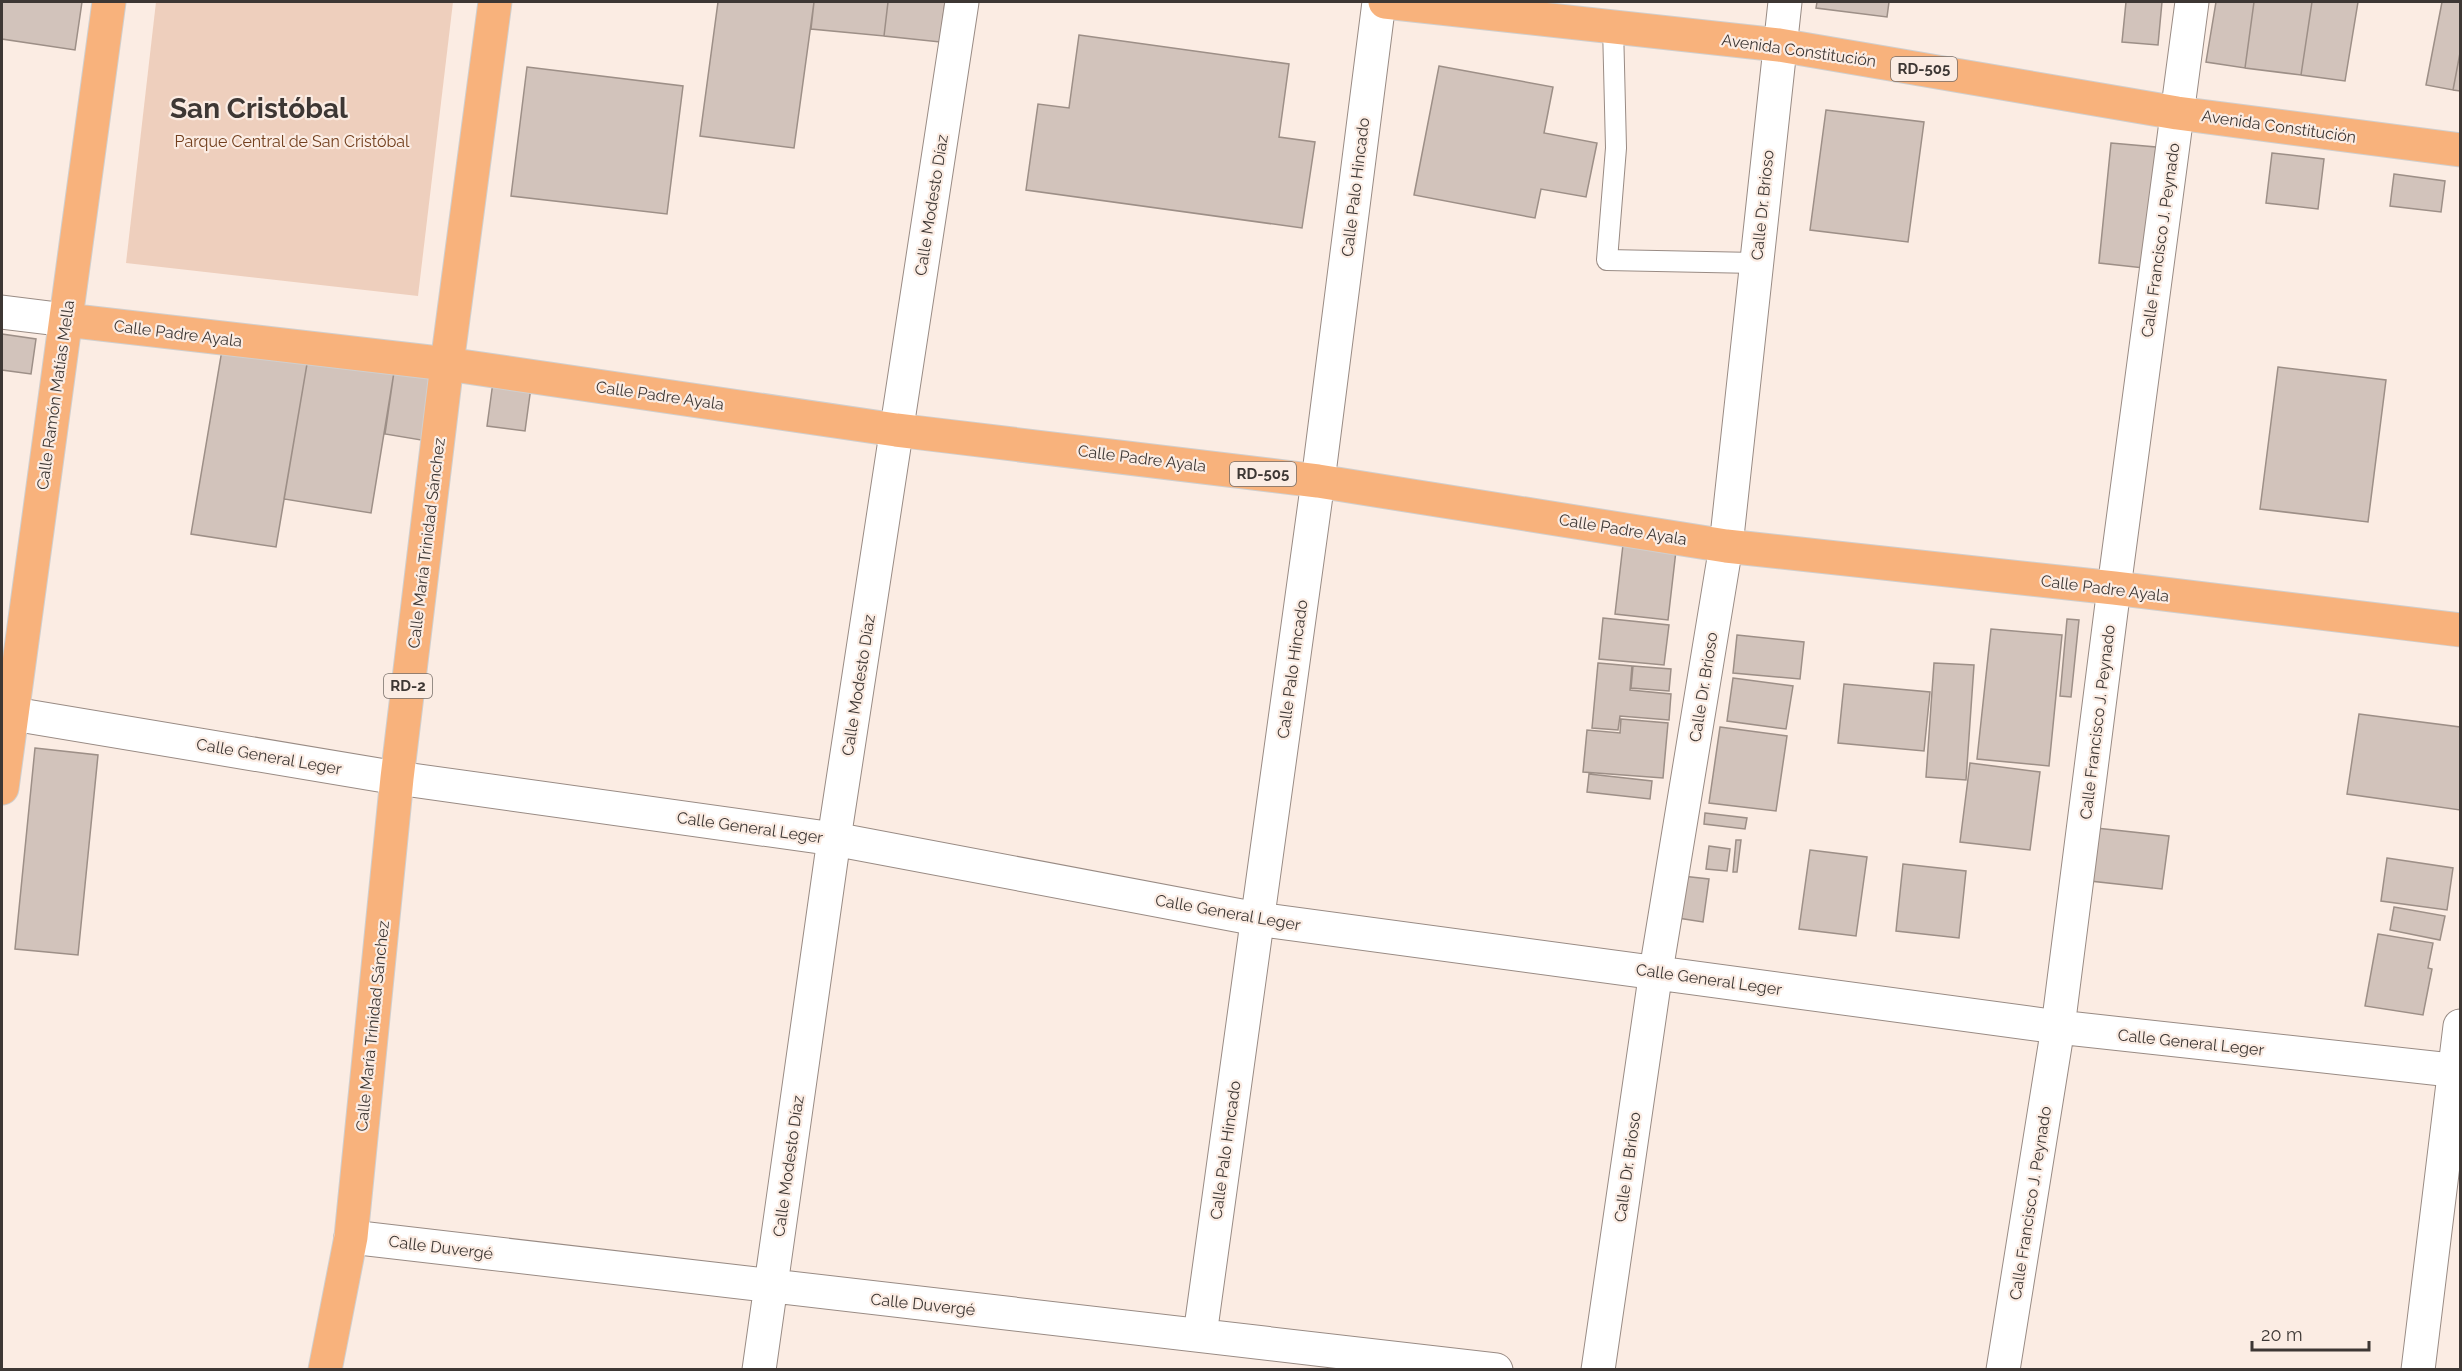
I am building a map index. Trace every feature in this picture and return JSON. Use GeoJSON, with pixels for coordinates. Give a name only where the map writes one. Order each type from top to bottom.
{"type":"FeatureCollection","features":[{"type":"Feature","properties":{"kind":"main road","name":"Calle Ramón Matías Mella"},"geometry":{"type":"LineString","coordinates":[[2,788],[7,712],[66,320],[109,2]]}},
{"type":"Feature","properties":{"kind":"main road","name":"Calle María Trinidad Sánchez"},"geometry":{"type":"LineString","coordinates":[[325,1370],[351,1237],[397,778],[447,364],[495,2]]}},
{"type":"Feature","properties":{"kind":"main road","name":"Avenida Constitución"},"geometry":{"type":"LineString","coordinates":[[1385,2],[1779,45],[2177,112],[2460,150]]}},
{"type":"Feature","properties":{"kind":"main road","name":"Calle Padre Ayala"},"geometry":{"type":"LineString","coordinates":[[66,320],[447,364],[896,430],[1318,481],[1726,546],[2114,588],[2460,630]]}},
{"type":"Feature","properties":{"kind":"street","name":"Calle Modesto Díaz"},"geometry":{"type":"LineString","coordinates":[[759,1370],[834,839],[962,2]]}},
{"type":"Feature","properties":{"kind":"street","name":"Calle Palo Hincado"},"geometry":{"type":"LineString","coordinates":[[1200,1335],[1318,481],[1379,2]]}},
{"type":"Feature","properties":{"kind":"street","name":"Calle Dr. Brioso"},"geometry":{"type":"LineString","coordinates":[[1598,1370],[1656,971],[1726,546],[1785,2]]}},
{"type":"Feature","properties":{"kind":"street","name":"Calle Francisco J. Peynado"},"geometry":{"type":"LineString","coordinates":[[2003,1370],[2058,1027],[2192,2]]}},
{"type":"Feature","properties":{"kind":"street","name":"Calle Padre Ayala"},"geometry":{"type":"LineString","coordinates":[[2,312],[66,320]]}},
{"type":"Feature","properties":{"kind":"street","name":"Calle General Leger"},"geometry":{"type":"LineString","coordinates":[[7,712],[397,778],[834,839],[1257,919],[2058,1027],[2457,1071]]}},
{"type":"Feature","properties":{"kind":"street"},"geometry":{"type":"LineString","coordinates":[[2418,1370],[2457,1071],[2460,1026]]}},
{"type":"Feature","properties":{"kind":"street","name":"Calle Duvergé"},"geometry":{"type":"LineString","coordinates":[[351,1237],[1496,1370]]}},
{"type":"Feature","properties":{"kind":"lane"},"geometry":{"type":"LineString","coordinates":[[1613,26],[1616,148],[1608,260],[1756,263]]}},
{"type":"Feature","properties":{"kind":"green space","name":"Parque Central de San Cristóbal"},"geometry":{"type":"Polygon","coordinates":[[[156,2],[453,2],[418,296],[126,263],[156,2]]]}},
{"type":"Feature","properties":{"kind":"building"},"geometry":{"type":"Polygon","coordinates":[[[2,2],[82,2],[75,50],[2,39],[2,2]]]}},
{"type":"Feature","properties":{"kind":"building"},"geometry":{"type":"Polygon","coordinates":[[[718,2],[814,2],[794,148],[700,136],[718,2]]]}},
{"type":"Feature","properties":{"kind":"building"},"geometry":{"type":"Polygon","coordinates":[[[814,2],[888,2],[884,36],[811,29],[814,2]]]}},
{"type":"Feature","properties":{"kind":"building"},"geometry":{"type":"Polygon","coordinates":[[[888,2],[945,2],[940,42],[884,36],[888,2]]]}},
{"type":"Feature","properties":{"kind":"building"},"geometry":{"type":"Polygon","coordinates":[[[1817,2],[1889,2],[1887,17],[1816,8],[1817,2]]]}},
{"type":"Feature","properties":{"kind":"building"},"geometry":{"type":"Polygon","coordinates":[[[2126,2],[2162,2],[2158,45],[2122,42],[2126,2]]]}},
{"type":"Feature","properties":{"kind":"building"},"geometry":{"type":"Polygon","coordinates":[[[2216,2],[2254,2],[2245,68],[2206,62],[2216,2]]]}},
{"type":"Feature","properties":{"kind":"building"},"geometry":{"type":"Polygon","coordinates":[[[2254,2],[2312,2],[2301,75],[2245,68],[2254,2]]]}},
{"type":"Feature","properties":{"kind":"building"},"geometry":{"type":"Polygon","coordinates":[[[2312,2],[2358,2],[2345,81],[2301,75],[2312,2]]]}},
{"type":"Feature","properties":{"kind":"building"},"geometry":{"type":"Polygon","coordinates":[[[2442,2],[2460,2],[2460,53],[2453,90],[2426,85],[2442,2]]]}},
{"type":"Feature","properties":{"kind":"building"},"geometry":{"type":"Polygon","coordinates":[[[1079,35],[1289,64],[1279,137],[1315,142],[1302,228],[1026,190],[1038,104],[1069,108],[1079,35]]]}},
{"type":"Feature","properties":{"kind":"building"},"geometry":{"type":"Polygon","coordinates":[[[2460,53],[2460,91],[2453,90],[2460,53]]]}},
{"type":"Feature","properties":{"kind":"building"},"geometry":{"type":"Polygon","coordinates":[[[1439,66],[1553,87],[1544,133],[1597,143],[1586,197],[1541,189],[1535,218],[1414,195],[1439,66]]]}},
{"type":"Feature","properties":{"kind":"building"},"geometry":{"type":"Polygon","coordinates":[[[527,67],[683,86],[667,214],[511,196],[527,67]]]}},
{"type":"Feature","properties":{"kind":"building"},"geometry":{"type":"Polygon","coordinates":[[[1826,110],[1924,122],[1908,242],[1810,230],[1826,110]]]}},
{"type":"Feature","properties":{"kind":"building"},"geometry":{"type":"Polygon","coordinates":[[[2111,143],[2156,147],[2144,268],[2099,263],[2111,143]]]}},
{"type":"Feature","properties":{"kind":"building"},"geometry":{"type":"Polygon","coordinates":[[[2272,153],[2324,159],[2318,209],[2266,203],[2272,153]]]}},
{"type":"Feature","properties":{"kind":"building"},"geometry":{"type":"Polygon","coordinates":[[[2394,174],[2445,181],[2441,212],[2390,206],[2394,174]]]}},
{"type":"Feature","properties":{"kind":"building"},"geometry":{"type":"Polygon","coordinates":[[[2,334],[36,339],[31,374],[2,370],[2,334]]]}},
{"type":"Feature","properties":{"kind":"building"},"geometry":{"type":"Polygon","coordinates":[[[223,344],[308,358],[276,547],[191,534],[223,344]]]}},
{"type":"Feature","properties":{"kind":"building"},"geometry":{"type":"Polygon","coordinates":[[[308,358],[394,372],[371,513],[284,499],[308,358]]]}},
{"type":"Feature","properties":{"kind":"building"},"geometry":{"type":"Polygon","coordinates":[[[2278,367],[2386,380],[2368,522],[2260,509],[2278,367]]]}},
{"type":"Feature","properties":{"kind":"building"},"geometry":{"type":"Polygon","coordinates":[[[394,372],[437,378],[427,441],[385,434],[394,372]]]}},
{"type":"Feature","properties":{"kind":"building"},"geometry":{"type":"Polygon","coordinates":[[[493,382],[531,387],[525,431],[487,426],[493,382]]]}},
{"type":"Feature","properties":{"kind":"building"},"geometry":{"type":"Polygon","coordinates":[[[1624,536],[1677,542],[1668,620],[1615,614],[1624,536]]]}},
{"type":"Feature","properties":{"kind":"building"},"geometry":{"type":"Polygon","coordinates":[[[1603,618],[1669,625],[1664,665],[1599,659],[1603,618]]]}},
{"type":"Feature","properties":{"kind":"building"},"geometry":{"type":"Polygon","coordinates":[[[2067,619],[2079,620],[2071,697],[2060,696],[2067,619]]]}},
{"type":"Feature","properties":{"kind":"building"},"geometry":{"type":"Polygon","coordinates":[[[1991,629],[2062,635],[2049,766],[1977,759],[1991,629]]]}},
{"type":"Feature","properties":{"kind":"building"},"geometry":{"type":"Polygon","coordinates":[[[1737,635],[1804,642],[1800,679],[1733,673],[1737,635]]]}},
{"type":"Feature","properties":{"kind":"building"},"geometry":{"type":"Polygon","coordinates":[[[1598,663],[1632,666],[1630,690],[1671,694],[1669,720],[1620,716],[1618,730],[1592,728],[1598,663]]]}},
{"type":"Feature","properties":{"kind":"building"},"geometry":{"type":"Polygon","coordinates":[[[1934,663],[1974,665],[1966,780],[1926,777],[1934,663]]]}},
{"type":"Feature","properties":{"kind":"building"},"geometry":{"type":"Polygon","coordinates":[[[1633,666],[1671,669],[1669,691],[1631,688],[1633,666]]]}},
{"type":"Feature","properties":{"kind":"building"},"geometry":{"type":"Polygon","coordinates":[[[1733,678],[1793,686],[1786,729],[1727,721],[1733,678]]]}},
{"type":"Feature","properties":{"kind":"building"},"geometry":{"type":"Polygon","coordinates":[[[1844,684],[1930,692],[1924,751],[1838,743],[1844,684]]]}},
{"type":"Feature","properties":{"kind":"building"},"geometry":{"type":"Polygon","coordinates":[[[2359,714],[2460,727],[2460,810],[2347,794],[2359,714]]]}},
{"type":"Feature","properties":{"kind":"building"},"geometry":{"type":"Polygon","coordinates":[[[1621,719],[1668,723],[1663,778],[1583,772],[1587,730],[1620,733],[1621,719]]]}},
{"type":"Feature","properties":{"kind":"building"},"geometry":{"type":"Polygon","coordinates":[[[1720,727],[1787,736],[1776,811],[1709,803],[1720,727]]]}},
{"type":"Feature","properties":{"kind":"building"},"geometry":{"type":"Polygon","coordinates":[[[35,748],[98,755],[78,955],[15,949],[35,748]]]}},
{"type":"Feature","properties":{"kind":"building"},"geometry":{"type":"Polygon","coordinates":[[[1970,763],[2040,772],[2030,850],[1960,842],[1970,763]]]}},
{"type":"Feature","properties":{"kind":"building"},"geometry":{"type":"Polygon","coordinates":[[[1589,774],[1652,781],[1650,799],[1587,792],[1589,774]]]}},
{"type":"Feature","properties":{"kind":"building"},"geometry":{"type":"Polygon","coordinates":[[[1705,813],[1747,818],[1745,829],[1704,824],[1705,813]]]}},
{"type":"Feature","properties":{"kind":"building"},"geometry":{"type":"Polygon","coordinates":[[[2096,828],[2169,836],[2162,889],[2090,881],[2096,828]]]}},
{"type":"Feature","properties":{"kind":"building"},"geometry":{"type":"Polygon","coordinates":[[[1736,840],[1741,840],[1737,872],[1733,872],[1736,840]]]}},
{"type":"Feature","properties":{"kind":"building"},"geometry":{"type":"Polygon","coordinates":[[[1709,846],[1730,849],[1727,871],[1706,869],[1709,846]]]}},
{"type":"Feature","properties":{"kind":"building"},"geometry":{"type":"Polygon","coordinates":[[[1810,850],[1867,857],[1856,936],[1799,929],[1810,850]]]}},
{"type":"Feature","properties":{"kind":"building"},"geometry":{"type":"Polygon","coordinates":[[[2387,858],[2453,868],[2447,910],[2381,901],[2387,858]]]}},
{"type":"Feature","properties":{"kind":"building"},"geometry":{"type":"Polygon","coordinates":[[[1903,864],[1966,871],[1959,938],[1896,931],[1903,864]]]}},
{"type":"Feature","properties":{"kind":"building"},"geometry":{"type":"Polygon","coordinates":[[[1682,876],[1709,879],[1703,922],[1678,918],[1682,876]]]}},
{"type":"Feature","properties":{"kind":"building"},"geometry":{"type":"Polygon","coordinates":[[[2394,907],[2445,916],[2440,940],[2390,930],[2394,907]]]}},
{"type":"Feature","properties":{"kind":"building"},"geometry":{"type":"Polygon","coordinates":[[[2378,934],[2433,943],[2428,968],[2432,969],[2423,1015],[2365,1006],[2378,934]]]}},
{"type":"Feature","properties":{"kind":"district","name":"San Cristóbal"},"geometry":{"type":"Point","coordinates":[259,108]}}]}
